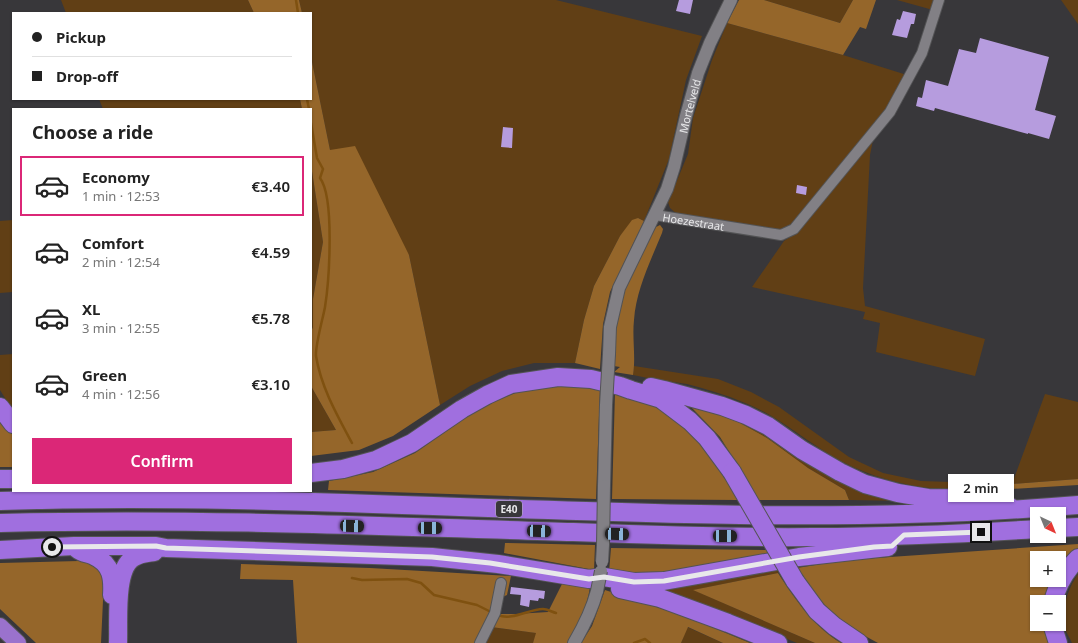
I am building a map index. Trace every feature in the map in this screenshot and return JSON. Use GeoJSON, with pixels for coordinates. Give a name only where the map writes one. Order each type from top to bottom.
{"type":"FeatureCollection","features":[{"type":"Feature","properties":{"kind":"highway"},"geometry":{"type":"LineString","coordinates":[[312,473],[343,469],[376,460],[412,443],[487,395],[511,384],[558,377],[591,379],[620,386],[661,399],[690,420],[707,438],[732,472],[795,582],[817,611],[834,626],[859,643]]}},
{"type":"Feature","properties":{"kind":"highway"},"geometry":{"type":"LineString","coordinates":[[620,386],[632,384],[664,390],[722,406],[746,415],[768,426],[802,450],[840,472],[865,484],[898,493],[928,498],[994,499],[1019,510]]}},
{"type":"Feature","properties":{"kind":"highway"},"geometry":{"type":"LineString","coordinates":[[0,407],[12,423]]}},
{"type":"Feature","properties":{"kind":"highway"},"geometry":{"type":"LineString","coordinates":[[0,479],[12,478]]}},
{"type":"Feature","properties":{"kind":"highway","name":"E40"},"geometry":{"type":"LineString","coordinates":[[0,501],[54,499],[233,500],[800,517],[908,515],[1019,510],[1078,505]]}},
{"type":"Feature","properties":{"kind":"highway","name":"E40"},"geometry":{"type":"LineString","coordinates":[[0,523],[53,521],[228,522],[710,536],[813,537],[904,535],[1030,529]]}},
{"type":"Feature","properties":{"kind":"highway"},"geometry":{"type":"LineString","coordinates":[[1066,528],[1078,527]]}},
{"type":"Feature","properties":{"kind":"highway"},"geometry":{"type":"LineString","coordinates":[[0,550],[74,546],[156,546],[166,548],[432,557],[597,576],[634,582],[664,581],[799,557],[892,546],[904,535]]}},
{"type":"Feature","properties":{"kind":"highway"},"geometry":{"type":"LineString","coordinates":[[74,546],[82,553],[94,555],[101,559],[110,571],[113,582],[109,643]]}},
{"type":"Feature","properties":{"kind":"highway"},"geometry":{"type":"LineString","coordinates":[[118,643],[120,590],[124,569],[127,563],[141,554],[155,552],[166,548]]}},
{"type":"Feature","properties":{"kind":"highway"},"geometry":{"type":"LineString","coordinates":[[1055,595],[1058,585],[1066,570],[1078,558]]}},
{"type":"Feature","properties":{"kind":"highway"},"geometry":{"type":"LineString","coordinates":[[597,576],[601,585],[660,598],[778,643]]}},
{"type":"Feature","properties":{"kind":"highway"},"geometry":{"type":"LineString","coordinates":[[0,626],[18,643]]}},
{"type":"Feature","properties":{"kind":"highway"},"geometry":{"type":"LineString","coordinates":[[1054,631],[1058,643]]}},
{"type":"Feature","properties":{"kind":"street","name":"Mortelveld"},"geometry":{"type":"LineString","coordinates":[[655,215],[667,189],[674,167],[698,73],[710,43],[731,0]]}},
{"type":"Feature","properties":{"kind":"street","name":"Hoezestraat"},"geometry":{"type":"LineString","coordinates":[[574,643],[593,607],[597,576],[604,486],[610,327],[619,288],[655,215],[781,235],[794,229],[890,112],[922,53],[939,0]]}},
{"type":"Feature","properties":{"kind":"street"},"geometry":{"type":"LineString","coordinates":[[480,643],[495,613],[502,583]]}},
{"type":"Feature","properties":{"kind":"shaded area"},"geometry":{"type":"Polygon","coordinates":[[[61,0],[248,0],[254,12],[66,12],[61,0]]]}},
{"type":"Feature","properties":{"kind":"shaded area"},"geometry":{"type":"Polygon","coordinates":[[[248,0],[299,0],[302,12],[254,12],[248,0]]]}},
{"type":"Feature","properties":{"kind":"shaded area"},"geometry":{"type":"Polygon","coordinates":[[[299,0],[556,0],[702,36],[686,80],[669,159],[644,221],[638,218],[620,236],[594,286],[584,320],[575,363],[534,363],[502,371],[470,386],[440,405],[409,255],[330,150],[312,62],[312,12],[302,12],[299,0]]]}},
{"type":"Feature","properties":{"kind":"shaded area"},"geometry":{"type":"Polygon","coordinates":[[[739,0],[764,0],[840,23],[853,0],[876,0],[866,29],[860,27],[843,55],[727,23],[739,0]]]}},
{"type":"Feature","properties":{"kind":"shaded area"},"geometry":{"type":"Polygon","coordinates":[[[764,0],[853,0],[840,23],[764,0]]]}},
{"type":"Feature","properties":{"kind":"shaded area"},"geometry":{"type":"Polygon","coordinates":[[[897,0],[935,0],[933,10],[897,0]]]}},
{"type":"Feature","properties":{"kind":"shaded area"},"geometry":{"type":"Polygon","coordinates":[[[1061,0],[1078,0],[1078,24],[1061,0]]]}},
{"type":"Feature","properties":{"kind":"shaded area"},"geometry":{"type":"Polygon","coordinates":[[[727,23],[843,55],[907,75],[889,105],[869,133],[788,229],[777,231],[679,216],[670,208],[668,202],[688,154],[693,118],[712,60],[727,23]]]}},
{"type":"Feature","properties":{"kind":"shaded area"},"geometry":{"type":"Polygon","coordinates":[[[312,62],[330,150],[355,146],[409,255],[440,405],[393,436],[359,450],[312,456],[312,432],[336,430],[312,388],[313,299],[323,242],[312,171],[312,108],[302,108],[300,100],[312,100],[312,62]]]}},
{"type":"Feature","properties":{"kind":"shaded area"},"geometry":{"type":"Polygon","coordinates":[[[99,100],[300,100],[302,108],[103,108],[99,100]]]}},
{"type":"Feature","properties":{"kind":"shaded area"},"geometry":{"type":"Polygon","coordinates":[[[873,140],[870,155],[863,288],[865,306],[985,339],[975,376],[876,352],[880,323],[863,319],[865,312],[752,287],[784,241],[793,235],[873,140]]]}},
{"type":"Feature","properties":{"kind":"shaded area"},"geometry":{"type":"Polygon","coordinates":[[[312,171],[323,242],[313,299],[312,330],[312,171]]]}},
{"type":"Feature","properties":{"kind":"shaded area"},"geometry":{"type":"Polygon","coordinates":[[[638,218],[644,221],[610,292],[603,324],[600,369],[575,363],[584,320],[594,286],[620,236],[632,220],[638,218]]]}},
{"type":"Feature","properties":{"kind":"shaded area"},"geometry":{"type":"Polygon","coordinates":[[[12,220],[12,292],[0,293],[0,221],[12,220]]]}},
{"type":"Feature","properties":{"kind":"shaded area"},"geometry":{"type":"Polygon","coordinates":[[[660,225],[663,229],[662,233],[641,286],[635,309],[633,375],[614,372],[620,367],[614,366],[616,328],[618,313],[626,285],[640,255],[656,227],[660,225]]]}},
{"type":"Feature","properties":{"kind":"shaded area"},"geometry":{"type":"Polygon","coordinates":[[[12,354],[12,409],[0,390],[0,355],[12,354]]]}},
{"type":"Feature","properties":{"kind":"shaded area"},"geometry":{"type":"Polygon","coordinates":[[[634,366],[718,379],[751,392],[779,407],[849,457],[883,473],[921,481],[1012,484],[1011,489],[955,489],[921,487],[875,476],[842,462],[768,414],[756,408],[724,395],[687,384],[633,375],[634,366]]]}},
{"type":"Feature","properties":{"kind":"shaded area"},"geometry":{"type":"Polygon","coordinates":[[[553,385],[600,388],[596,499],[328,490],[329,481],[373,472],[415,453],[468,416],[496,401],[525,389],[553,385]]]}},
{"type":"Feature","properties":{"kind":"shaded area"},"geometry":{"type":"Polygon","coordinates":[[[312,388],[336,430],[312,432],[312,388]]]}},
{"type":"Feature","properties":{"kind":"shaded area"},"geometry":{"type":"Polygon","coordinates":[[[615,392],[647,401],[663,409],[677,419],[701,443],[711,456],[721,470],[738,500],[612,499],[615,392]]]}},
{"type":"Feature","properties":{"kind":"shaded area"},"geometry":{"type":"Polygon","coordinates":[[[1045,394],[1078,402],[1078,479],[1012,484],[1045,394]]]}},
{"type":"Feature","properties":{"kind":"shaded area"},"geometry":{"type":"Polygon","coordinates":[[[678,399],[726,410],[910,501],[849,500],[845,490],[808,468],[702,409],[692,408],[678,399]]]}},
{"type":"Feature","properties":{"kind":"shaded area"},"geometry":{"type":"Polygon","coordinates":[[[692,408],[702,409],[733,419],[767,438],[808,468],[845,490],[849,500],[759,500],[720,437],[692,408]]]}},
{"type":"Feature","properties":{"kind":"shaded area"},"geometry":{"type":"Polygon","coordinates":[[[0,420],[12,433],[12,467],[0,467],[0,420]]]}},
{"type":"Feature","properties":{"kind":"shaded area"},"geometry":{"type":"Polygon","coordinates":[[[1078,479],[1078,485],[1011,489],[1012,484],[1078,479]]]}},
{"type":"Feature","properties":{"kind":"shaded area"},"geometry":{"type":"Polygon","coordinates":[[[505,543],[595,545],[594,570],[504,553],[505,543]]]}},
{"type":"Feature","properties":{"kind":"shaded area"},"geometry":{"type":"Polygon","coordinates":[[[1078,544],[1078,550],[1066,562],[1066,551],[1030,551],[1030,587],[1051,587],[1049,595],[1030,595],[1030,631],[1048,631],[1051,643],[878,643],[854,630],[833,614],[808,587],[797,568],[846,560],[1078,544]]]}},
{"type":"Feature","properties":{"kind":"shaded area"},"geometry":{"type":"Polygon","coordinates":[[[611,548],[767,550],[770,557],[637,577],[609,572],[611,548]]]}},
{"type":"Feature","properties":{"kind":"shaded area"},"geometry":{"type":"Polygon","coordinates":[[[79,561],[92,563],[95,565],[104,579],[101,643],[36,643],[0,609],[0,563],[79,561]]]}},
{"type":"Feature","properties":{"kind":"shaded area"},"geometry":{"type":"Polygon","coordinates":[[[241,564],[370,568],[511,576],[507,595],[496,600],[476,643],[297,643],[293,580],[240,579],[241,564]]]}},
{"type":"Feature","properties":{"kind":"shaded area"},"geometry":{"type":"Polygon","coordinates":[[[777,568],[778,573],[694,590],[815,643],[797,643],[661,590],[777,568]]]}},
{"type":"Feature","properties":{"kind":"shaded area"},"geometry":{"type":"Polygon","coordinates":[[[778,573],[798,602],[813,620],[822,629],[841,643],[815,643],[693,590],[778,573]]]}},
{"type":"Feature","properties":{"kind":"shaded area"},"geometry":{"type":"Polygon","coordinates":[[[1078,574],[1078,643],[1072,643],[1066,630],[1066,600],[1078,574]]]}},
{"type":"Feature","properties":{"kind":"shaded area"},"geometry":{"type":"Polygon","coordinates":[[[563,582],[590,587],[589,595],[579,623],[568,643],[533,643],[536,633],[491,627],[497,614],[548,612],[563,582]]]}},
{"type":"Feature","properties":{"kind":"shaded area"},"geometry":{"type":"Polygon","coordinates":[[[605,590],[690,618],[750,643],[723,643],[688,627],[681,643],[581,643],[592,626],[605,590]]]}},
{"type":"Feature","properties":{"kind":"shaded area"},"geometry":{"type":"Polygon","coordinates":[[[491,627],[537,633],[533,643],[482,643],[491,627]]]}},
{"type":"Feature","properties":{"kind":"shaded area"},"geometry":{"type":"Polygon","coordinates":[[[687,627],[723,643],[681,643],[687,627]]]}},
{"type":"Feature","properties":{"kind":"building"},"geometry":{"type":"Polygon","coordinates":[[[679,0],[693,0],[690,14],[676,11],[679,0]]]}},
{"type":"Feature","properties":{"kind":"building"},"geometry":{"type":"Polygon","coordinates":[[[903,11],[916,14],[914,24],[911,24],[907,38],[892,35],[897,19],[900,20],[903,11]]]}},
{"type":"Feature","properties":{"kind":"building"},"geometry":{"type":"Polygon","coordinates":[[[980,38],[1049,57],[1035,110],[1056,116],[1049,139],[935,108],[934,111],[916,106],[918,97],[922,98],[926,80],[948,86],[959,49],[976,53],[980,38]]]}},
{"type":"Feature","properties":{"kind":"building"},"geometry":{"type":"Polygon","coordinates":[[[503,127],[513,128],[512,148],[501,147],[503,127]]]}},
{"type":"Feature","properties":{"kind":"building"},"geometry":{"type":"Polygon","coordinates":[[[797,185],[807,187],[806,195],[796,193],[797,185]]]}},
{"type":"Feature","properties":{"kind":"building"},"geometry":{"type":"Polygon","coordinates":[[[511,587],[545,591],[544,599],[539,598],[538,601],[530,600],[529,607],[520,605],[521,595],[510,594],[511,587]]]}},
{"type":"Feature","properties":{"kind":"waterway"},"geometry":{"type":"LineString","coordinates":[[296,0],[298,12]]}},
{"type":"Feature","properties":{"kind":"waterway"},"geometry":{"type":"LineString","coordinates":[[307,100],[309,108]]}},
{"type":"Feature","properties":{"kind":"waterway"},"geometry":{"type":"LineString","coordinates":[[312,129],[317,158],[323,169],[320,178],[325,188],[328,203],[330,241],[327,295],[316,356],[326,390],[352,443]]}},
{"type":"Feature","properties":{"kind":"waterway"},"geometry":{"type":"LineString","coordinates":[[352,578],[362,580],[407,579],[421,583],[434,595],[477,605],[491,612]]}},
{"type":"Feature","properties":{"kind":"waterway"},"geometry":{"type":"LineString","coordinates":[[498,615],[509,617],[543,609],[556,613]]}},
{"type":"Feature","properties":{"kind":"waterway"},"geometry":{"type":"LineString","coordinates":[[634,643],[645,639],[650,643]]}},
{"type":"Feature","properties":{"kind":"route"},"geometry":{"type":"LineString","coordinates":[[52,547],[156,546],[166,548],[432,557],[542,570],[589,579],[604,577],[634,582],[664,581],[799,557],[892,546],[904,535],[981,532]]}}]}
